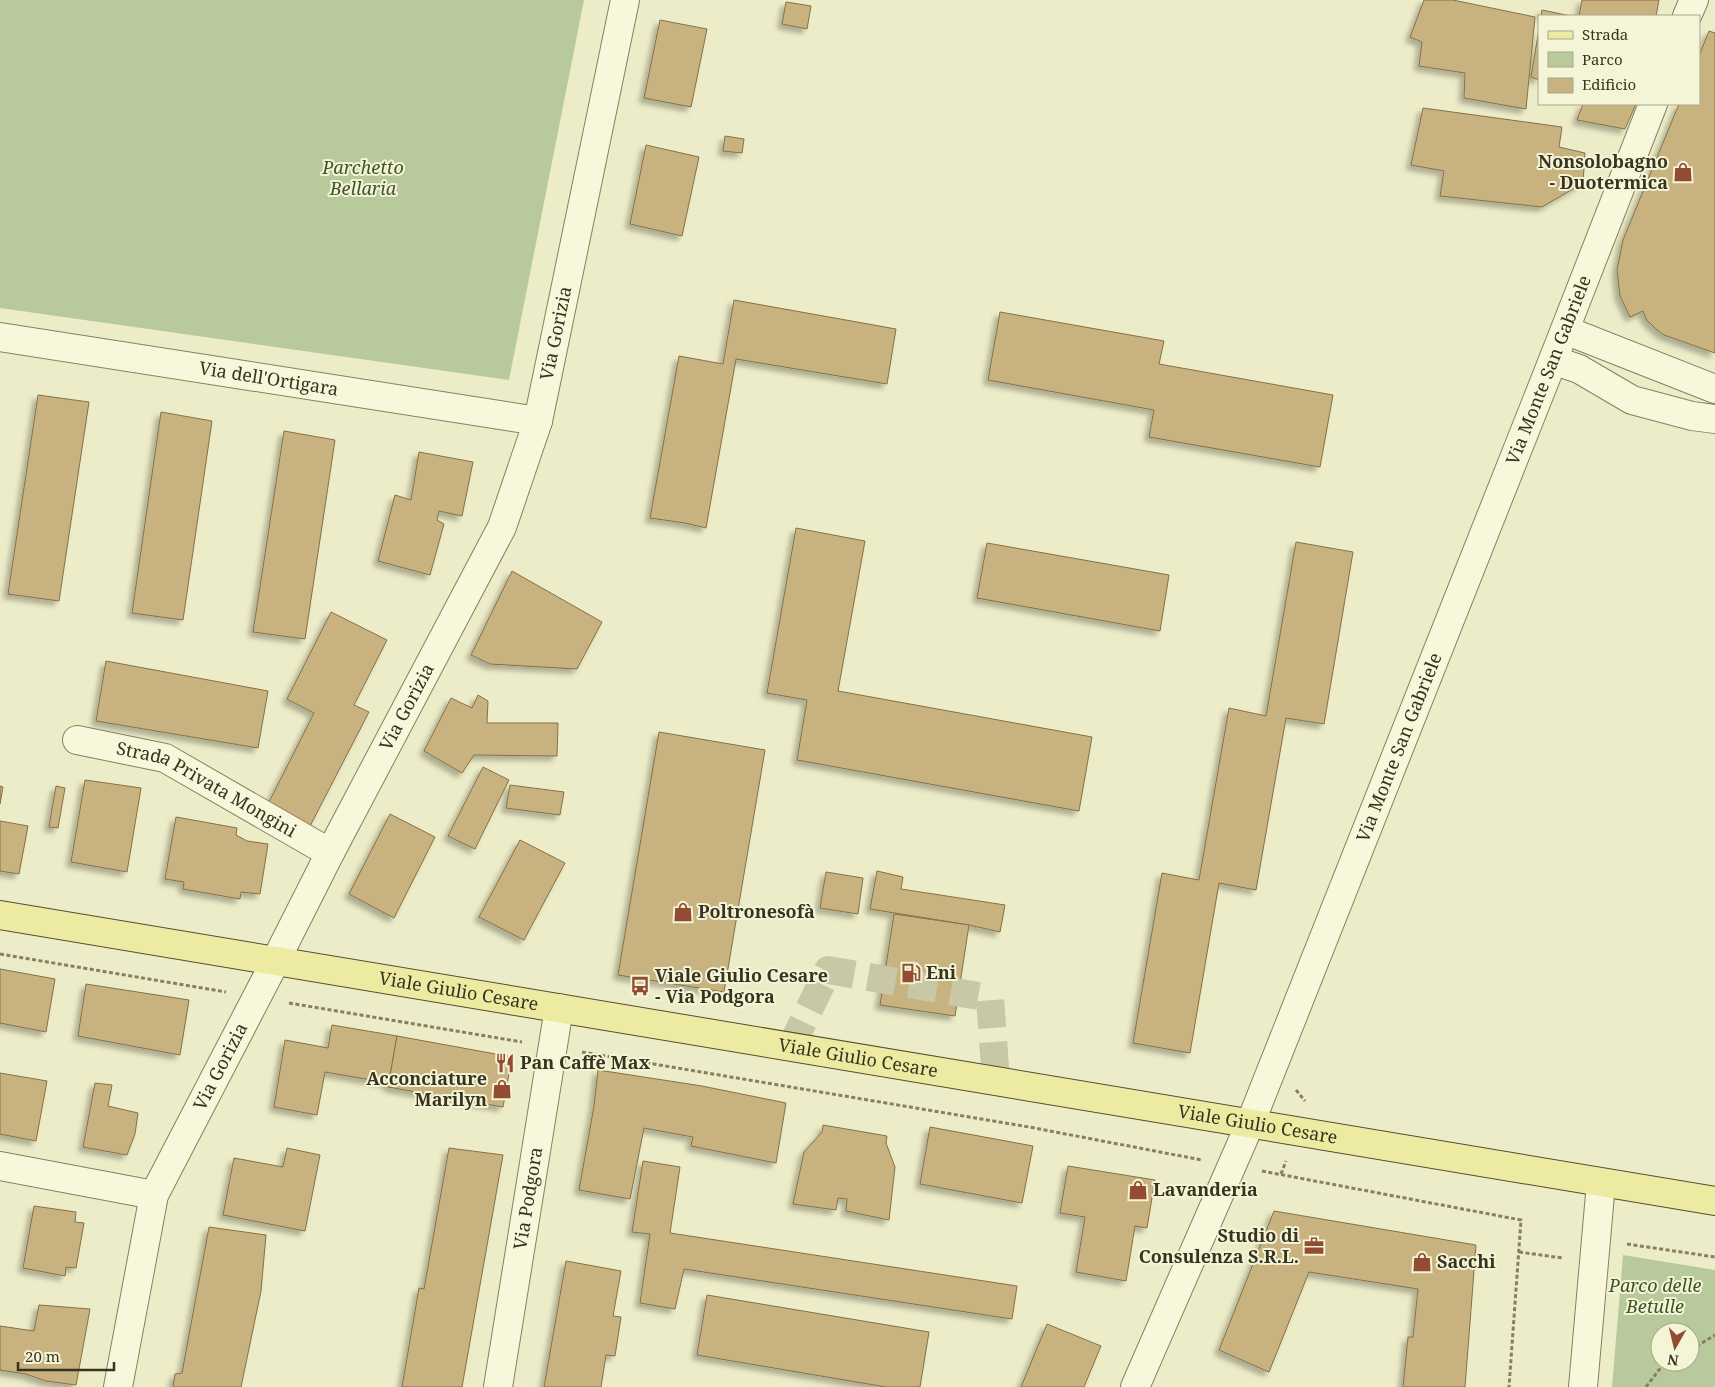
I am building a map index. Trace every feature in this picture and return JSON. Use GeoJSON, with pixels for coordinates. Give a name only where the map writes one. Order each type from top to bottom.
{"type":"FeatureCollection","features":[{"type":"Feature","properties":{"kind":"main road","name":"Viale Giulio Cesare"},"geometry":{"type":"LineString","coordinates":[[0,915],[1601,1184],[1715,1201]]}},
{"type":"Feature","properties":{"kind":"street","name":"Via Gorizia"},"geometry":{"type":"LineString","coordinates":[[118,1387],[154,1195],[330,853],[502,527],[538,421],[625,0]]}},
{"type":"Feature","properties":{"kind":"street"},"geometry":{"type":"LineString","coordinates":[[1688,15],[1694,0]]}},
{"type":"Feature","properties":{"kind":"street","name":"Via Monte San Gabriele"},"geometry":{"type":"LineString","coordinates":[[1135,1387],[1250,1124],[1653,105]]}},
{"type":"Feature","properties":{"kind":"street"},"geometry":{"type":"LineString","coordinates":[[1565,330],[1715,389]]}},
{"type":"Feature","properties":{"kind":"street","name":"Via dell'Ortigara"},"geometry":{"type":"LineString","coordinates":[[0,337],[538,421]]}},
{"type":"Feature","properties":{"kind":"street"},"geometry":{"type":"LineString","coordinates":[[1553,360],[1579,369],[1632,400],[1692,416],[1715,419]]}},
{"type":"Feature","properties":{"kind":"street","name":"Strada Privata Mongini"},"geometry":{"type":"LineString","coordinates":[[77,740],[165,758],[330,853]]}},
{"type":"Feature","properties":{"kind":"street","name":"Via Podgora"},"geometry":{"type":"LineString","coordinates":[[498,1387],[559,1008]]}},
{"type":"Feature","properties":{"kind":"street"},"geometry":{"type":"LineString","coordinates":[[0,1166],[154,1195]]}},
{"type":"Feature","properties":{"kind":"street"},"geometry":{"type":"LineString","coordinates":[[1583,1387],[1601,1184]]}},
{"type":"Feature","properties":{"kind":"path"},"geometry":{"type":"LineString","coordinates":[[0,954],[234,994]]}},
{"type":"Feature","properties":{"kind":"path"},"geometry":{"type":"LineString","coordinates":[[289,1003],[531,1044]]}},
{"type":"Feature","properties":{"kind":"path"},"geometry":{"type":"LineString","coordinates":[[577,1052],[1029,1126],[1209,1161]]}},
{"type":"Feature","properties":{"kind":"path"},"geometry":{"type":"LineString","coordinates":[[1287,1159],[1281,1174],[1521,1220],[1509,1387]]}},
{"type":"Feature","properties":{"kind":"path"},"geometry":{"type":"LineString","coordinates":[[1622,1250],[1628,1244],[1715,1258]]}},
{"type":"Feature","properties":{"kind":"path"},"geometry":{"type":"LineString","coordinates":[[1519,1252],[1556,1257]]}},
{"type":"Feature","properties":{"kind":"path"},"geometry":{"type":"LineString","coordinates":[[1700,1344],[1715,1335]]}},
{"type":"Feature","properties":{"kind":"path"},"geometry":{"type":"LineString","coordinates":[[1646,1387],[1657,1372]]}},
{"type":"Feature","properties":{"kind":"green space","name":"Parchetto Bellaria"},"geometry":{"type":"Polygon","coordinates":[[[0,0],[584,0],[509,380],[0,308],[0,0]]]}},
{"type":"Feature","properties":{"kind":"green space","name":"Parco delle Betulle"},"geometry":{"type":"Polygon","coordinates":[[[1623,1255],[1715,1270],[1715,1387],[1612,1387],[1623,1255]]]}},
{"type":"Feature","properties":{"kind":"building"},"geometry":{"type":"Polygon","coordinates":[[[1424,0],[1453,0],[1535,17],[1526,109],[1464,98],[1465,73],[1419,66],[1422,42],[1410,37],[1424,0]]]}},
{"type":"Feature","properties":{"kind":"building"},"geometry":{"type":"Polygon","coordinates":[[[1582,0],[1659,0],[1656,15],[1579,15],[1582,0]]]}},
{"type":"Feature","properties":{"kind":"building"},"geometry":{"type":"Polygon","coordinates":[[[786,2],[811,6],[807,29],[782,24],[786,2]]]}},
{"type":"Feature","properties":{"kind":"building"},"geometry":{"type":"Polygon","coordinates":[[[1542,10],[1566,15],[1541,15],[1542,10]]]}},
{"type":"Feature","properties":{"kind":"building"},"geometry":{"type":"Polygon","coordinates":[[[660,20],[707,29],[691,107],[644,98],[660,20]]]}},
{"type":"Feature","properties":{"kind":"building","name":"Nonsolobagno - Duotermica"},"geometry":{"type":"Polygon","coordinates":[[[1709,31],[1715,33],[1715,353],[1664,335],[1646,319],[1643,311],[1630,317],[1620,296],[1617,270],[1623,240],[1679,105],[1700,105],[1700,54],[1709,31]]]}},
{"type":"Feature","properties":{"kind":"building"},"geometry":{"type":"Polygon","coordinates":[[[1538,35],[1538,80],[1531,77],[1538,35]]]}},
{"type":"Feature","properties":{"kind":"building"},"geometry":{"type":"Polygon","coordinates":[[[1583,105],[1636,105],[1625,129],[1577,120],[1583,105]]]}},
{"type":"Feature","properties":{"kind":"building"},"geometry":{"type":"Polygon","coordinates":[[[1423,108],[1562,127],[1559,147],[1585,153],[1583,183],[1542,207],[1440,196],[1444,171],[1411,165],[1423,108]]]}},
{"type":"Feature","properties":{"kind":"building"},"geometry":{"type":"Polygon","coordinates":[[[725,136],[744,139],[742,153],[723,151],[725,136]]]}},
{"type":"Feature","properties":{"kind":"building"},"geometry":{"type":"Polygon","coordinates":[[[646,145],[699,157],[682,236],[630,224],[646,145]]]}},
{"type":"Feature","properties":{"kind":"building"},"geometry":{"type":"Polygon","coordinates":[[[734,300],[896,329],[887,384],[736,359],[706,528],[650,518],[679,356],[723,364],[734,300]]]}},
{"type":"Feature","properties":{"kind":"building"},"geometry":{"type":"Polygon","coordinates":[[[1000,312],[1164,341],[1159,364],[1333,395],[1320,467],[1149,437],[1154,410],[988,380],[1000,312]]]}},
{"type":"Feature","properties":{"kind":"building"},"geometry":{"type":"Polygon","coordinates":[[[38,395],[89,402],[59,601],[8,594],[38,395]]]}},
{"type":"Feature","properties":{"kind":"building"},"geometry":{"type":"Polygon","coordinates":[[[161,412],[212,421],[183,620],[132,613],[161,412]]]}},
{"type":"Feature","properties":{"kind":"building"},"geometry":{"type":"Polygon","coordinates":[[[284,431],[335,440],[305,639],[253,632],[284,431]]]}},
{"type":"Feature","properties":{"kind":"building"},"geometry":{"type":"Polygon","coordinates":[[[419,452],[473,462],[462,516],[439,511],[437,520],[444,524],[430,575],[378,561],[395,495],[411,500],[419,452]]]}},
{"type":"Feature","properties":{"kind":"building"},"geometry":{"type":"Polygon","coordinates":[[[796,528],[865,541],[838,691],[1092,737],[1079,811],[797,760],[807,700],[767,693],[796,528]]]}},
{"type":"Feature","properties":{"kind":"building"},"geometry":{"type":"Polygon","coordinates":[[[1296,542],[1353,552],[1324,724],[1286,718],[1256,890],[1219,883],[1190,1053],[1133,1043],[1162,873],[1199,880],[1229,708],[1266,716],[1296,542]]]}},
{"type":"Feature","properties":{"kind":"building"},"geometry":{"type":"Polygon","coordinates":[[[987,543],[1169,575],[1160,631],[977,598],[987,543]]]}},
{"type":"Feature","properties":{"kind":"building"},"geometry":{"type":"Polygon","coordinates":[[[512,571],[602,622],[577,669],[490,664],[471,655],[512,571]]]}},
{"type":"Feature","properties":{"kind":"building"},"geometry":{"type":"Polygon","coordinates":[[[331,612],[387,640],[354,705],[369,712],[308,830],[266,808],[314,713],[287,699],[331,612]]]}},
{"type":"Feature","properties":{"kind":"building"},"geometry":{"type":"Polygon","coordinates":[[[106,661],[268,691],[258,748],[96,721],[106,661]]]}},
{"type":"Feature","properties":{"kind":"building"},"geometry":{"type":"Polygon","coordinates":[[[478,695],[488,701],[487,723],[558,723],[557,756],[474,755],[462,773],[424,751],[451,698],[472,708],[478,695]]]}},
{"type":"Feature","properties":{"kind":"building","name":"Poltronesofà"},"geometry":{"type":"Polygon","coordinates":[[[659,732],[765,750],[724,992],[618,975],[659,732]]]}},
{"type":"Feature","properties":{"kind":"building"},"geometry":{"type":"Polygon","coordinates":[[[483,767],[509,780],[475,849],[448,836],[483,767]]]}},
{"type":"Feature","properties":{"kind":"building"},"geometry":{"type":"Polygon","coordinates":[[[85,780],[141,788],[127,872],[71,862],[85,780]]]}},
{"type":"Feature","properties":{"kind":"building"},"geometry":{"type":"Polygon","coordinates":[[[510,785],[564,792],[560,815],[506,808],[510,785]]]}},
{"type":"Feature","properties":{"kind":"building"},"geometry":{"type":"Polygon","coordinates":[[[0,786],[3,787],[0,804],[0,786]]]}},
{"type":"Feature","properties":{"kind":"building"},"geometry":{"type":"Polygon","coordinates":[[[56,786],[65,788],[58,828],[49,827],[56,786]]]}},
{"type":"Feature","properties":{"kind":"building"},"geometry":{"type":"Polygon","coordinates":[[[390,814],[435,837],[394,918],[349,894],[390,814]]]}},
{"type":"Feature","properties":{"kind":"building"},"geometry":{"type":"Polygon","coordinates":[[[176,817],[237,828],[236,835],[247,841],[268,844],[260,894],[241,892],[240,899],[183,889],[184,882],[165,879],[176,817]]]}},
{"type":"Feature","properties":{"kind":"building"},"geometry":{"type":"Polygon","coordinates":[[[0,821],[28,826],[19,874],[0,871],[0,821]]]}},
{"type":"Feature","properties":{"kind":"building"},"geometry":{"type":"Polygon","coordinates":[[[520,840],[565,863],[524,940],[479,917],[520,840]]]}},
{"type":"Feature","properties":{"kind":"building"},"geometry":{"type":"Polygon","coordinates":[[[877,871],[903,877],[901,889],[1005,905],[1000,932],[870,909],[877,871]]]}},
{"type":"Feature","properties":{"kind":"building"},"geometry":{"type":"Polygon","coordinates":[[[826,872],[863,878],[858,914],[820,908],[826,872]]]}},
{"type":"Feature","properties":{"kind":"building"},"geometry":{"type":"Polygon","coordinates":[[[894,914],[969,925],[955,1016],[880,1005],[894,914]]]}},
{"type":"Feature","properties":{"kind":"building"},"geometry":{"type":"Polygon","coordinates":[[[0,969],[55,979],[46,1032],[0,1023],[0,969]]]}},
{"type":"Feature","properties":{"kind":"building"},"geometry":{"type":"Polygon","coordinates":[[[86,984],[189,1000],[180,1055],[78,1036],[86,984]]]}},
{"type":"Feature","properties":{"kind":"building"},"geometry":{"type":"Polygon","coordinates":[[[332,1025],[397,1036],[389,1083],[325,1072],[317,1115],[274,1107],[285,1040],[328,1048],[332,1025]]]}},
{"type":"Feature","properties":{"kind":"building"},"geometry":{"type":"Polygon","coordinates":[[[397,1036],[512,1057],[503,1107],[388,1087],[397,1036]]]}},
{"type":"Feature","properties":{"kind":"building"},"geometry":{"type":"Polygon","coordinates":[[[598,1070],[702,1086],[786,1103],[776,1163],[691,1146],[693,1137],[644,1128],[630,1199],[579,1190],[594,1106],[598,1070]]]}},
{"type":"Feature","properties":{"kind":"building"},"geometry":{"type":"Polygon","coordinates":[[[0,1073],[47,1081],[36,1141],[0,1134],[0,1073]]]}},
{"type":"Feature","properties":{"kind":"building"},"geometry":{"type":"Polygon","coordinates":[[[95,1083],[112,1085],[108,1106],[138,1113],[135,1134],[127,1155],[83,1147],[95,1083]]]}},
{"type":"Feature","properties":{"kind":"building"},"geometry":{"type":"Polygon","coordinates":[[[823,1125],[887,1136],[886,1143],[895,1167],[889,1220],[846,1211],[847,1199],[838,1198],[836,1210],[793,1204],[804,1152],[822,1132],[823,1125]]]}},
{"type":"Feature","properties":{"kind":"building"},"geometry":{"type":"Polygon","coordinates":[[[930,1127],[1033,1146],[1022,1203],[920,1184],[930,1127]]]}},
{"type":"Feature","properties":{"kind":"building"},"geometry":{"type":"Polygon","coordinates":[[[287,1148],[320,1155],[305,1231],[223,1215],[234,1158],[283,1167],[287,1148]]]}},
{"type":"Feature","properties":{"kind":"building"},"geometry":{"type":"Polygon","coordinates":[[[449,1148],[503,1155],[462,1387],[402,1387],[419,1288],[424,1289],[449,1148]]]}},
{"type":"Feature","properties":{"kind":"building"},"geometry":{"type":"Polygon","coordinates":[[[643,1161],[680,1167],[670,1233],[1017,1286],[1012,1319],[684,1269],[675,1309],[640,1303],[650,1234],[632,1232],[643,1161]]]}},
{"type":"Feature","properties":{"kind":"building"},"geometry":{"type":"Polygon","coordinates":[[[1068,1166],[1155,1180],[1147,1228],[1135,1226],[1126,1281],[1076,1272],[1085,1217],[1060,1213],[1068,1166]]]}},
{"type":"Feature","properties":{"kind":"building"},"geometry":{"type":"Polygon","coordinates":[[[34,1206],[76,1212],[75,1222],[84,1223],[76,1268],[66,1267],[65,1276],[23,1268],[34,1206]]]}},
{"type":"Feature","properties":{"kind":"building"},"geometry":{"type":"Polygon","coordinates":[[[1274,1211],[1476,1245],[1465,1387],[1403,1387],[1408,1337],[1413,1337],[1418,1289],[1309,1272],[1269,1372],[1219,1350],[1274,1211]]]}},
{"type":"Feature","properties":{"kind":"building"},"geometry":{"type":"Polygon","coordinates":[[[209,1227],[266,1235],[261,1291],[241,1387],[173,1387],[175,1374],[182,1373],[209,1227]]]}},
{"type":"Feature","properties":{"kind":"building"},"geometry":{"type":"Polygon","coordinates":[[[566,1261],[621,1271],[613,1316],[621,1317],[615,1356],[606,1355],[601,1387],[544,1387],[566,1261]]]}},
{"type":"Feature","properties":{"kind":"building"},"geometry":{"type":"Polygon","coordinates":[[[707,1295],[929,1332],[920,1387],[886,1387],[697,1355],[707,1295]]]}},
{"type":"Feature","properties":{"kind":"building"},"geometry":{"type":"Polygon","coordinates":[[[39,1305],[90,1309],[76,1385],[46,1381],[26,1374],[0,1370],[0,1326],[34,1331],[39,1305]]]}},
{"type":"Feature","properties":{"kind":"building"},"geometry":{"type":"Polygon","coordinates":[[[1047,1324],[1101,1346],[1084,1387],[1021,1387],[1047,1324]]]}},
{"type":"Feature","properties":{"kind":"tunnel"},"geometry":{"type":"LineString","coordinates":[[791,1047],[828,970],[990,998],[996,1081]]}},
{"type":"Feature","properties":{"kind":"place","name":"Nonsolobagno - Duotermica"},"geometry":{"type":"Point","coordinates":[1683,172]}},
{"type":"Feature","properties":{"kind":"place","name":"Poltronesofà"},"geometry":{"type":"Point","coordinates":[683,912]}},
{"type":"Feature","properties":{"kind":"place","name":"Eni"},"geometry":{"type":"Point","coordinates":[911,973]}},
{"type":"Feature","properties":{"kind":"place","name":"Viale Giulio Cesare - Via Podgora"},"geometry":{"type":"Point","coordinates":[640,986]}},
{"type":"Feature","properties":{"kind":"place","name":"Pan Caffè Max"},"geometry":{"type":"Point","coordinates":[505,1063]}},
{"type":"Feature","properties":{"kind":"place","name":"Acconciature Marilyn"},"geometry":{"type":"Point","coordinates":[502,1089]}},
{"type":"Feature","properties":{"kind":"place","name":"Lavanderia"},"geometry":{"type":"Point","coordinates":[1138,1190]}},
{"type":"Feature","properties":{"kind":"place","name":"Studio di Consulenza S.R.L."},"geometry":{"type":"Point","coordinates":[1314,1246]}},
{"type":"Feature","properties":{"kind":"place","name":"Sacchi"},"geometry":{"type":"Point","coordinates":[1422,1262]}}]}
